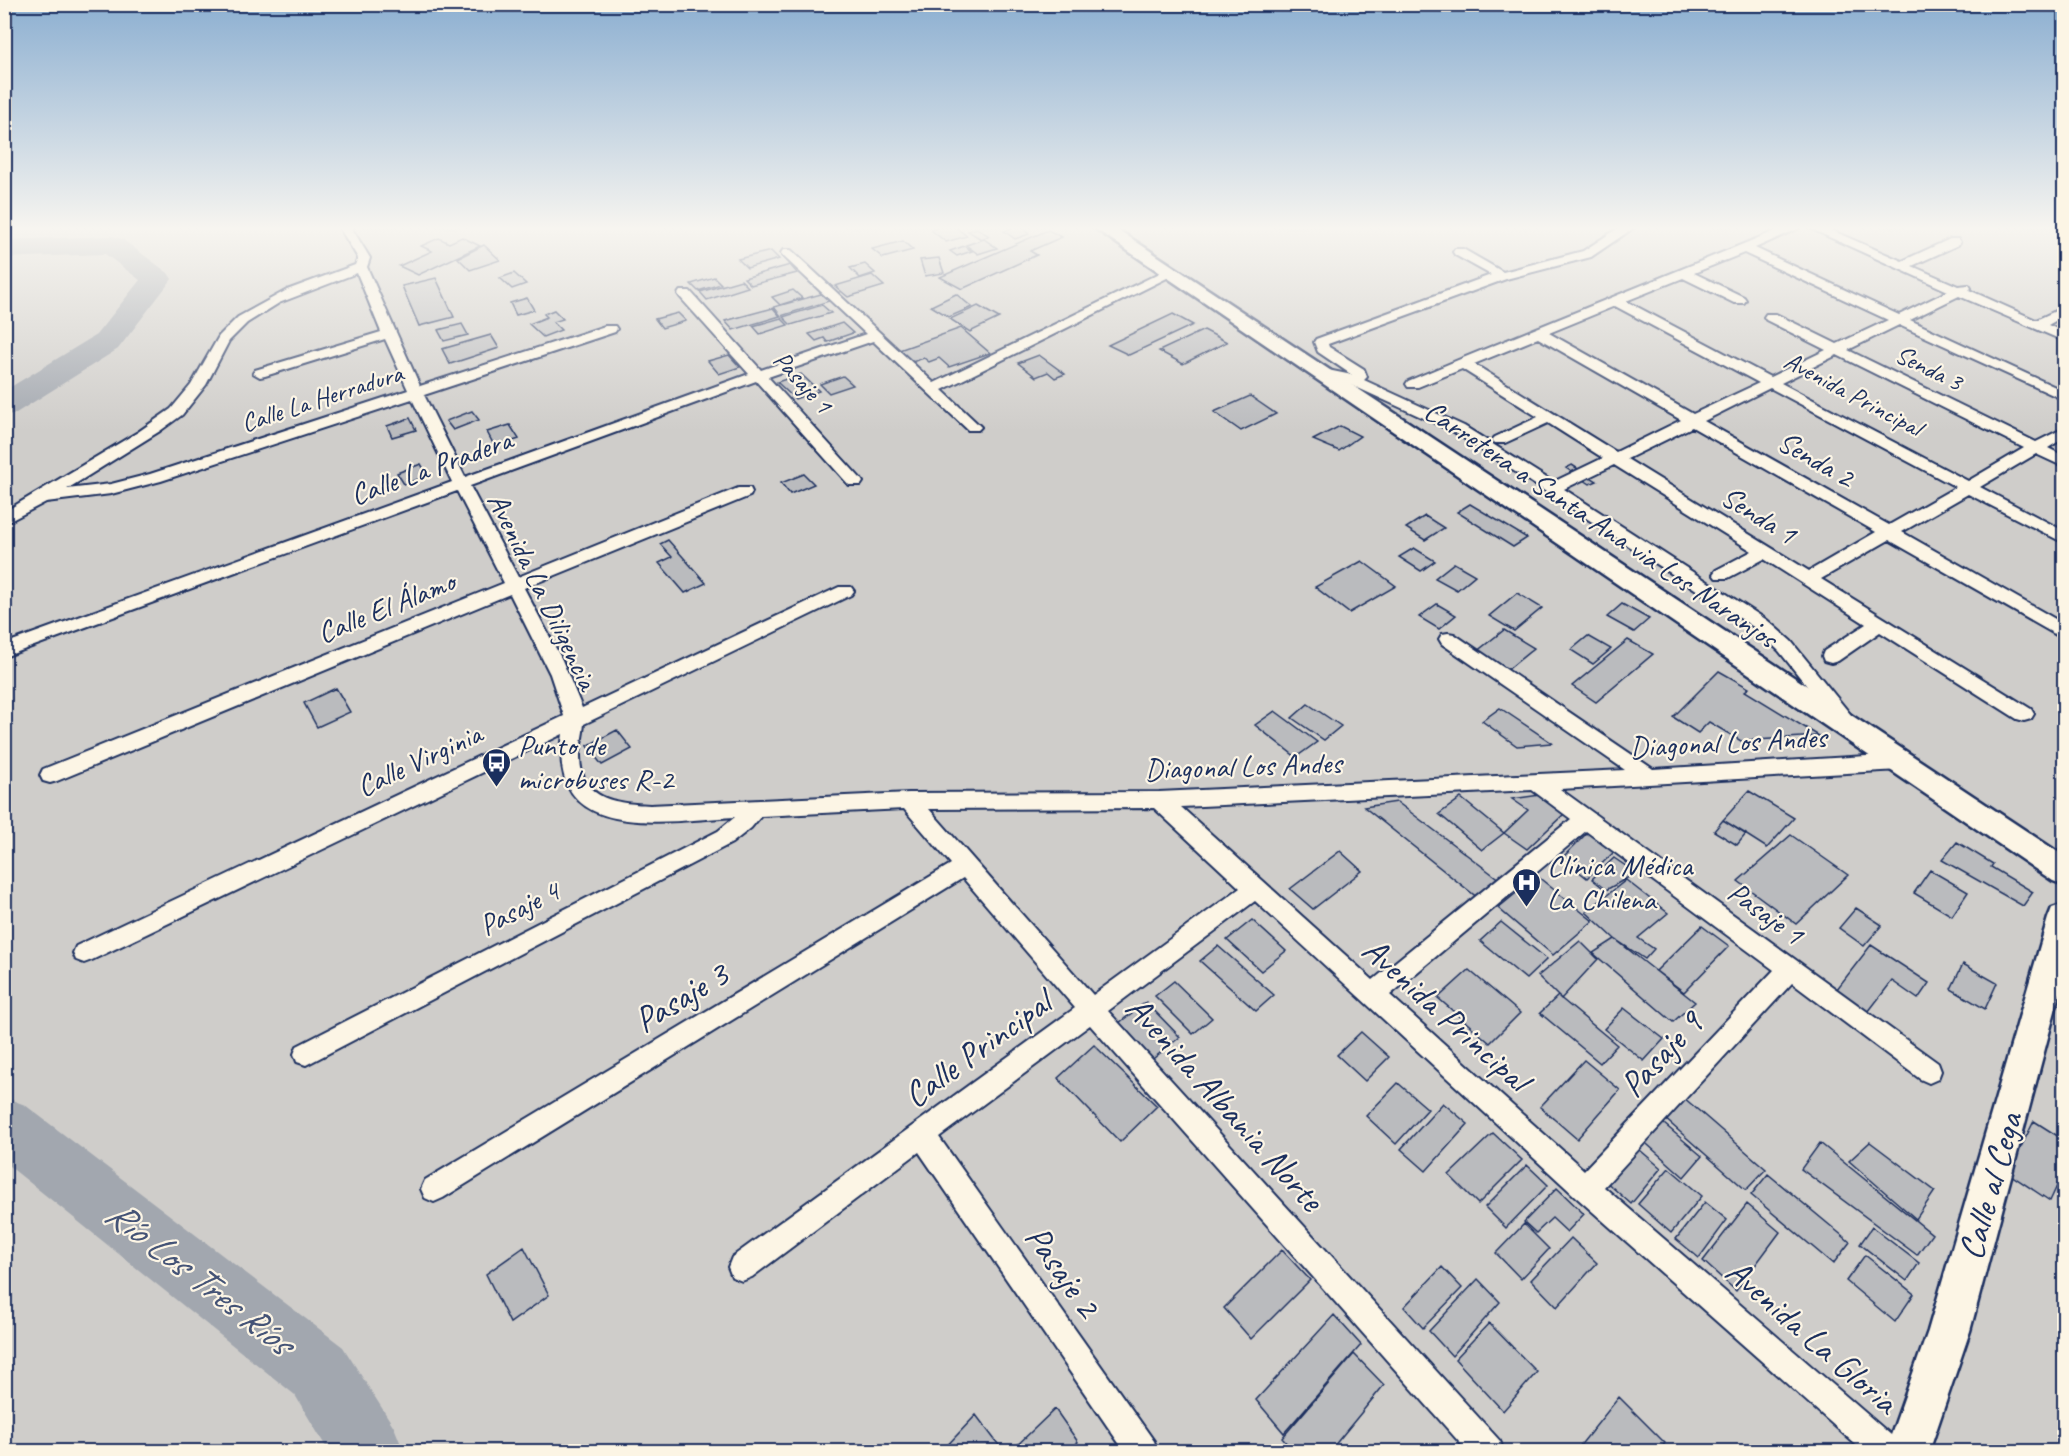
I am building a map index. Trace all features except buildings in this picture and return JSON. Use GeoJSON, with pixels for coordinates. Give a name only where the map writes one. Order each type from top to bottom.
{"type":"FeatureCollection","features":[{"type":"Feature","properties":{"kind":"main road","name":"Carretera a Santa Ana via Los Naranjos"},"geometry":{"type":"LineString","coordinates":[[1204,295],[2064,872]]}},
{"type":"Feature","properties":{"kind":"main road","name":"Calle al Cega"},"geometry":{"type":"LineString","coordinates":[[1907,1452],[1949,1331],[2064,918]]}},
{"type":"Feature","properties":{"kind":"street"},"geometry":{"type":"LineString","coordinates":[[4,519],[45,497],[167,419],[188,401],[228,333],[251,314],[289,295]]}},
{"type":"Feature","properties":{"kind":"street","name":"Avenida La Diligencia"},"geometry":{"type":"LineString","coordinates":[[372,295],[388,334],[461,485],[553,660],[574,720]]}},
{"type":"Feature","properties":{"kind":"street","name":"Pasaje 1"},"geometry":{"type":"LineString","coordinates":[[686,295],[855,482]]}},
{"type":"Feature","properties":{"kind":"street"},"geometry":{"type":"LineString","coordinates":[[831,295],[973,427]]}},
{"type":"Feature","properties":{"kind":"street"},"geometry":{"type":"LineString","coordinates":[[932,389],[1126,295]]}},
{"type":"Feature","properties":{"kind":"street"},"geometry":{"type":"LineString","coordinates":[[1352,380],[1360,376],[1359,372],[1323,350],[1321,342],[1449,295]]}},
{"type":"Feature","properties":{"kind":"street"},"geometry":{"type":"LineString","coordinates":[[1413,384],[1630,295]]}},
{"type":"Feature","properties":{"kind":"street"},"geometry":{"type":"LineString","coordinates":[[1729,295],[1739,300]]}},
{"type":"Feature","properties":{"kind":"street"},"geometry":{"type":"LineString","coordinates":[[1847,295],[2064,396]]}},
{"type":"Feature","properties":{"kind":"street"},"geometry":{"type":"LineString","coordinates":[[1552,489],[1948,295]]}},
{"type":"Feature","properties":{"kind":"street"},"geometry":{"type":"LineString","coordinates":[[1974,295],[2064,337]]}},
{"type":"Feature","properties":{"kind":"street","name":"Avenida Principal"},"geometry":{"type":"LineString","coordinates":[[1615,301],[2064,538]]}},
{"type":"Feature","properties":{"kind":"street"},"geometry":{"type":"LineString","coordinates":[[2037,325],[2064,311]]}},
{"type":"Feature","properties":{"kind":"street","name":"Senda 3"},"geometry":{"type":"LineString","coordinates":[[1771,317],[2064,462]]}},
{"type":"Feature","properties":{"kind":"street","name":"Calle La Herradura"},"geometry":{"type":"LineString","coordinates":[[45,497],[111,489],[155,478],[610,329]]}},
{"type":"Feature","properties":{"kind":"street","name":"Senda 2"},"geometry":{"type":"LineString","coordinates":[[1539,333],[1694,419],[2064,632]]}},
{"type":"Feature","properties":{"kind":"street"},"geometry":{"type":"LineString","coordinates":[[260,373],[388,334]]}},
{"type":"Feature","properties":{"kind":"street","name":"Calle La Pradera"},"geometry":{"type":"LineString","coordinates":[[4,651],[759,375],[875,336]]}},
{"type":"Feature","properties":{"kind":"street","name":"Senda 1"},"geometry":{"type":"LineString","coordinates":[[1463,363],[2024,714]]}},
{"type":"Feature","properties":{"kind":"street"},"geometry":{"type":"LineString","coordinates":[[1318,372],[1352,380],[1460,429],[1761,624],[1785,646],[1855,732]]}},
{"type":"Feature","properties":{"kind":"street"},"geometry":{"type":"LineString","coordinates":[[1500,440],[1550,417]]}},
{"type":"Feature","properties":{"kind":"street"},"geometry":{"type":"LineString","coordinates":[[1808,579],[2064,432]]}},
{"type":"Feature","properties":{"kind":"street","name":"Calle El Álamo"},"geometry":{"type":"LineString","coordinates":[[50,776],[744,492]]}},
{"type":"Feature","properties":{"kind":"street"},"geometry":{"type":"LineString","coordinates":[[1722,574],[1764,552]]}},
{"type":"Feature","properties":{"kind":"street","name":"Calle Virginia"},"geometry":{"type":"LineString","coordinates":[[84,952],[845,591]]}},
{"type":"Feature","properties":{"kind":"street"},"geometry":{"type":"LineString","coordinates":[[1830,656],[1879,624]]}},
{"type":"Feature","properties":{"kind":"street"},"geometry":{"type":"LineString","coordinates":[[1448,639],[1650,777]]}},
{"type":"Feature","properties":{"kind":"street","name":"Diagonal Los Andes"},"geometry":{"type":"LineString","coordinates":[[574,720],[570,760],[575,783],[590,803],[614,811],[650,813],[909,801],[1159,800],[1537,783],[1900,762]]}},
{"type":"Feature","properties":{"kind":"street","name":"Pasaje 1"},"geometry":{"type":"LineString","coordinates":[[1537,783],[1929,1071]]}},
{"type":"Feature","properties":{"kind":"street","name":"Avenida Principal"},"geometry":{"type":"LineString","coordinates":[[1159,800],[1585,1188],[1688,1278]]}},
{"type":"Feature","properties":{"kind":"street","name":"Avenida Albania Norte"},"geometry":{"type":"LineString","coordinates":[[909,801],[1091,1009],[1489,1452]]}},
{"type":"Feature","properties":{"kind":"street","name":"Pasaje 4"},"geometry":{"type":"LineString","coordinates":[[306,1054],[725,837],[744,822],[755,809]]}},
{"type":"Feature","properties":{"kind":"street"},"geometry":{"type":"LineString","coordinates":[[1372,995],[1586,819]]}},
{"type":"Feature","properties":{"kind":"street","name":"Pasaje 3"},"geometry":{"type":"LineString","coordinates":[[434,1189],[965,866]]}},
{"type":"Feature","properties":{"kind":"street","name":"Calle Principal"},"geometry":{"type":"LineString","coordinates":[[742,1267],[1255,889]]}},
{"type":"Feature","properties":{"kind":"street","name":"Pasaje 9"},"geometry":{"type":"LineString","coordinates":[[1585,1188],[1790,969]]}},
{"type":"Feature","properties":{"kind":"street","name":"Pasaje 2"},"geometry":{"type":"LineString","coordinates":[[922,1134],[1143,1452]]}},
{"type":"Feature","properties":{"kind":"street","name":"Avenida La Gloria"},"geometry":{"type":"LineString","coordinates":[[1688,1278],[1887,1452]]}},
{"type":"Feature","properties":{"kind":"shaded area"},"geometry":{"type":"Polygon","coordinates":[[[5,295],[2064,295],[2064,1451],[5,1452],[5,295]]]}},
{"type":"Feature","properties":{"kind":"waterway"},"geometry":{"type":"LineString","coordinates":[[4,406],[107,342],[144,295]]}},
{"type":"Feature","properties":{"kind":"waterway","name":"Río Los Tres Ríos"},"geometry":{"type":"LineString","coordinates":[[4,1125],[319,1371],[369,1452]]}},
{"type":"Feature","properties":{"kind":"place","name":"Punto de microbuses R-2"},"geometry":{"type":"Point","coordinates":[497,788]}},
{"type":"Feature","properties":{"kind":"place","name":"Clínica Médica La Chilena"},"geometry":{"type":"Point","coordinates":[1526,908]}}]}
